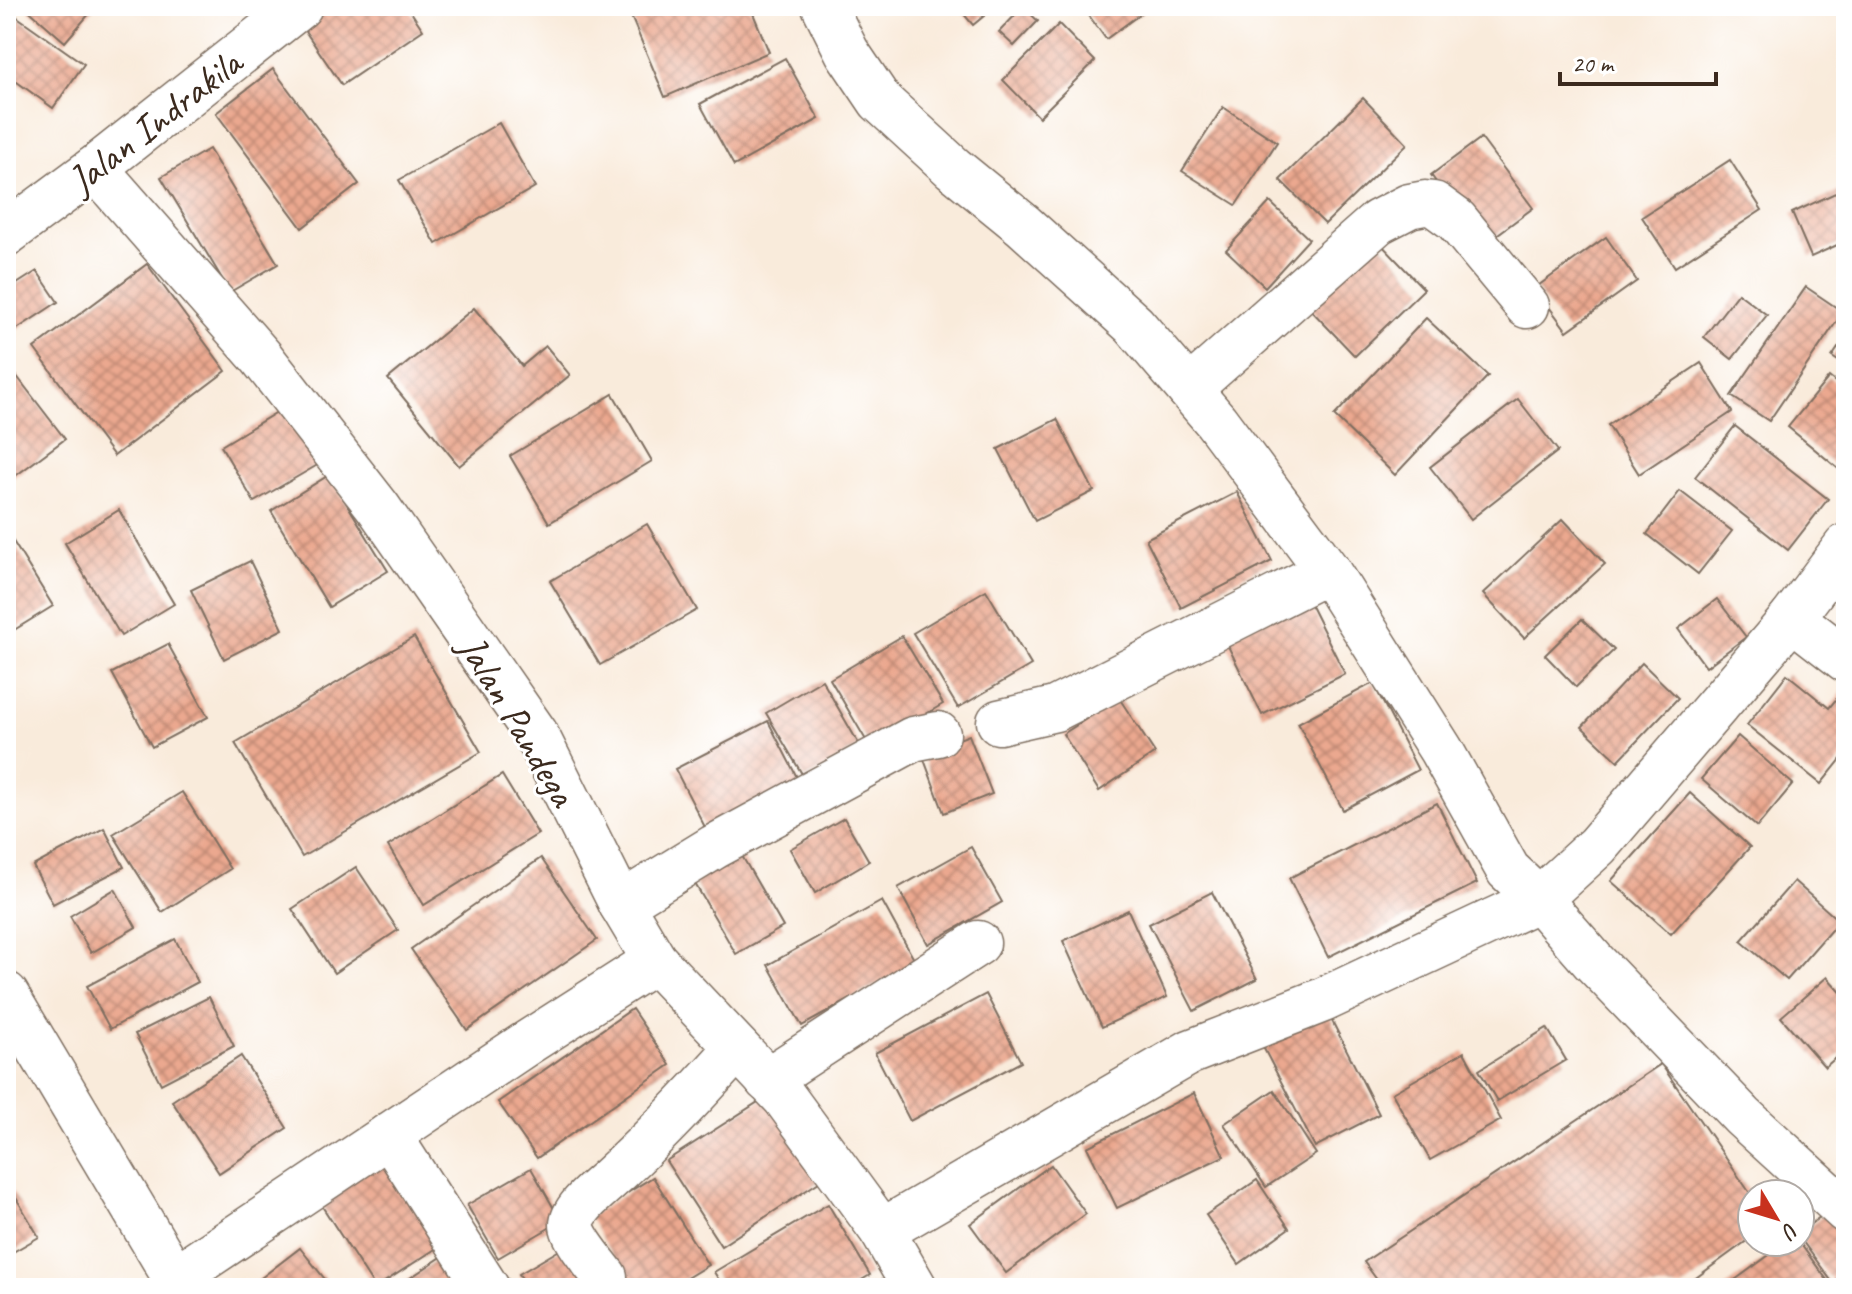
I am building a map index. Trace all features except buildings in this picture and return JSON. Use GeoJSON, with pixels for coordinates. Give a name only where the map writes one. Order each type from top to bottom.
{"type":"FeatureCollection","features":[{"type":"Feature","properties":{"kind":"street","name":"Jalan Indrakila"},"geometry":{"type":"LineString","coordinates":[[6,234],[300,6]]}},
{"type":"Feature","properties":{"kind":"street"},"geometry":{"type":"LineString","coordinates":[[824,6],[847,52],[880,101],[1134,325],[1216,421],[1328,571],[1441,750],[1508,870],[1539,899],[1593,961],[1743,1117],[1846,1211]]}},
{"type":"Feature","properties":{"kind":"street","name":"Jalan Pandega"},"geometry":{"type":"LineString","coordinates":[[95,168],[261,357],[378,507],[536,734],[621,904],[655,961],[784,1097],[882,1231],[915,1288]]}},
{"type":"Feature","properties":{"kind":"street"},"geometry":{"type":"LineString","coordinates":[[1189,389],[1378,222],[1409,206],[1434,204],[1456,220],[1527,306]]}},
{"type":"Feature","properties":{"kind":"street"},"geometry":{"type":"LineString","coordinates":[[882,1231],[1190,1052],[1323,1000],[1539,899],[1597,846],[1792,618],[1846,546]]}},
{"type":"Feature","properties":{"kind":"street"},"geometry":{"type":"LineString","coordinates":[[999,722],[1055,709],[1328,571]]}},
{"type":"Feature","properties":{"kind":"street"},"geometry":{"type":"LineString","coordinates":[[1792,618],[1846,660]]}},
{"type":"Feature","properties":{"kind":"street"},"geometry":{"type":"LineString","coordinates":[[621,904],[714,847],[913,739],[938,734]]}},
{"type":"Feature","properties":{"kind":"street"},"geometry":{"type":"LineString","coordinates":[[767,1080],[978,943]]}},
{"type":"Feature","properties":{"kind":"street"},"geometry":{"type":"LineString","coordinates":[[6,994],[178,1283],[389,1135],[655,961]]}},
{"type":"Feature","properties":{"kind":"street"},"geometry":{"type":"LineString","coordinates":[[605,1277],[576,1236],[572,1226],[575,1215],[589,1197],[647,1146],[737,1048]]}},
{"type":"Feature","properties":{"kind":"street"},"geometry":{"type":"LineString","coordinates":[[389,1135],[487,1288]]}}]}
